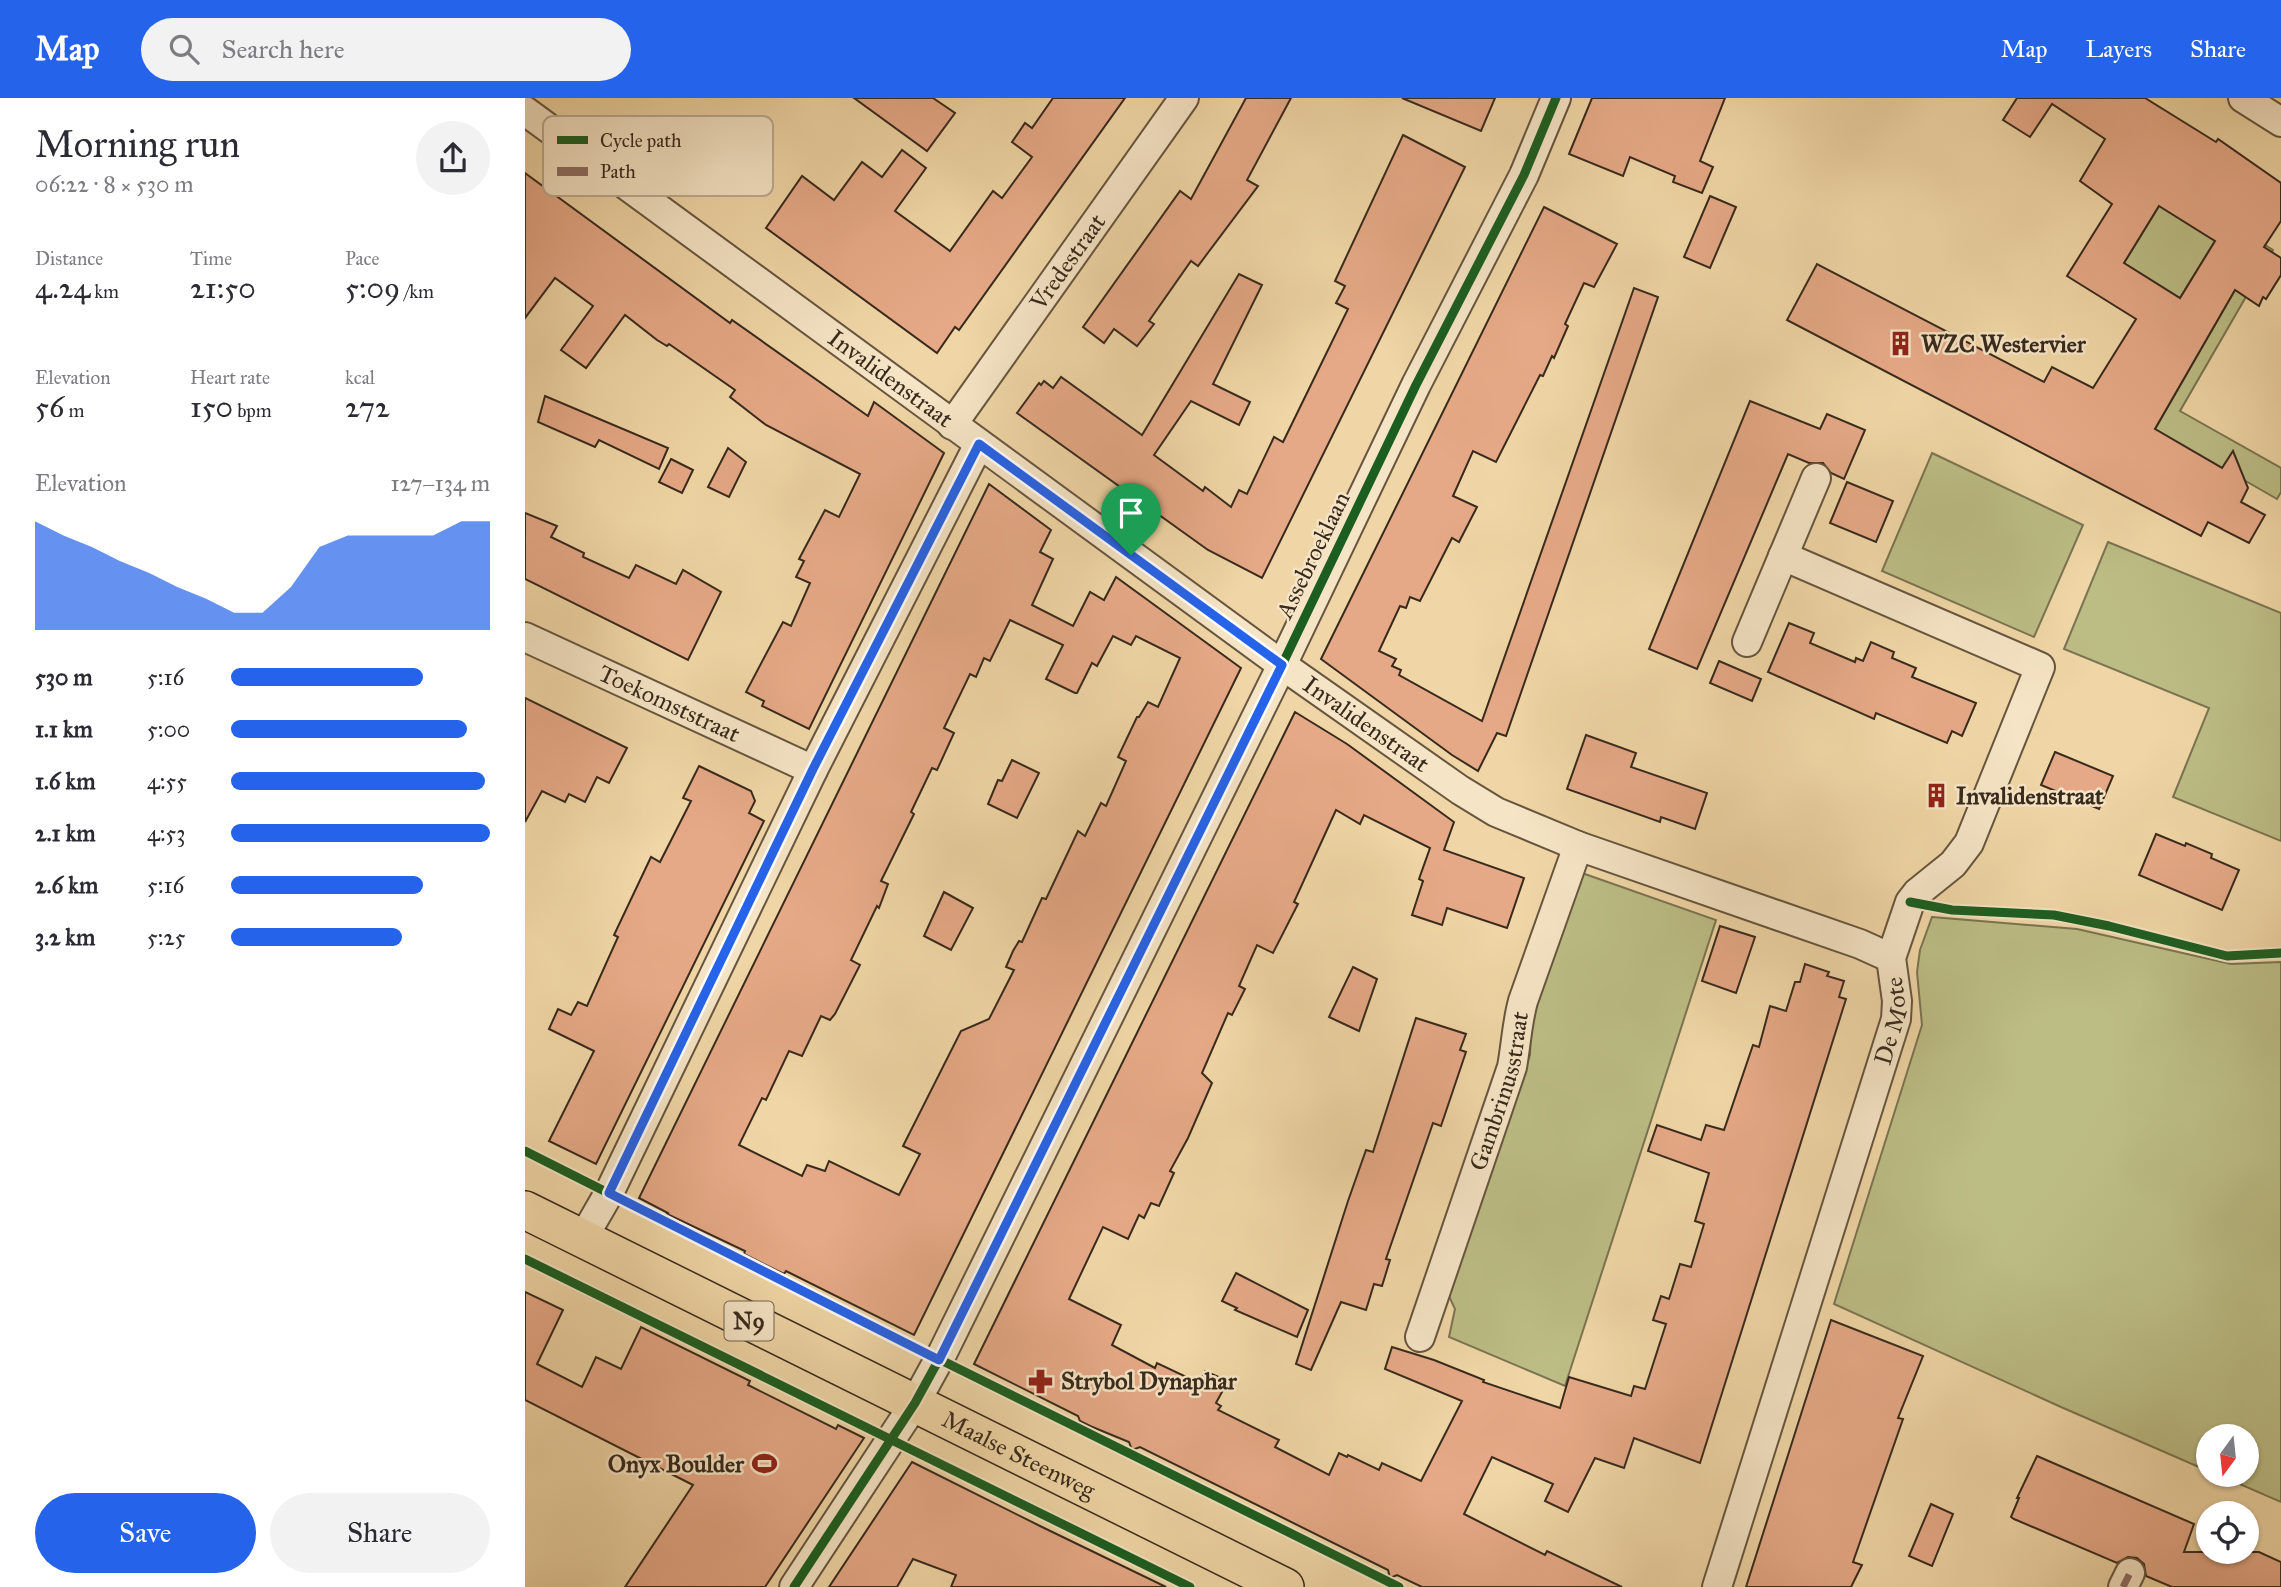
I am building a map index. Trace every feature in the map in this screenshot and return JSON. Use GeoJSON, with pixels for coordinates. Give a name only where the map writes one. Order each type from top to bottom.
{"type":"FeatureCollection","features":[{"type":"Feature","properties":{"kind":"main road","name":"Maalse Steenweg"},"geometry":{"type":"LineString","coordinates":[[525,1210],[1285,1587]]}},
{"type":"Feature","properties":{"kind":"street","name":"Vredestraat"},"geometry":{"type":"LineString","coordinates":[[952,425],[1184,98]]}},
{"type":"Feature","properties":{"kind":"street","name":"Assebroeklaan"},"geometry":{"type":"LineString","coordinates":[[794,1587],[915,1403],[950,1340],[1282,665],[1427,362],[1524,175],[1556,98]]}},
{"type":"Feature","properties":{"kind":"street"},"geometry":{"type":"LineString","coordinates":[[2243,98],[2281,122]]}},
{"type":"Feature","properties":{"kind":"street","name":"Invalidenstraat"},"geometry":{"type":"LineString","coordinates":[[525,111],[543,124]]}},
{"type":"Feature","properties":{"kind":"street","name":"Invalidenstraat"},"geometry":{"type":"LineString","coordinates":[[641,196],[1282,665],[1487,807],[1578,846],[1860,944],[1891,958]]}},
{"type":"Feature","properties":{"kind":"street"},"geometry":{"type":"LineString","coordinates":[[583,1238],[609,1193],[813,769],[979,444]]}},
{"type":"Feature","properties":{"kind":"street"},"geometry":{"type":"LineString","coordinates":[[1747,642],[1816,478]]}},
{"type":"Feature","properties":{"kind":"street","name":"De Mote"},"geometry":{"type":"LineString","coordinates":[[1717,1587],[1896,1019],[1897,1001],[1891,958],[1910,902],[1917,893],[1953,864],[1969,843],[2040,667],[1783,556]]}},
{"type":"Feature","properties":{"kind":"street","name":"Toekomststraat"},"geometry":{"type":"LineString","coordinates":[[525,636],[813,769]]}},
{"type":"Feature","properties":{"kind":"street","name":"Gambrinusstraat"},"geometry":{"type":"LineString","coordinates":[[1420,1337],[1511,1067],[1516,1046],[1517,1022],[1523,1001],[1578,846]]}},
{"type":"Feature","properties":{"kind":"green space"},"geometry":{"type":"Polygon","coordinates":[[[2159,206],[2215,241],[2180,298],[2124,263],[2159,206]]]}},
{"type":"Feature","properties":{"kind":"green space"},"geometry":{"type":"Polygon","coordinates":[[[2262,243],[2273,250],[2180,411],[2281,468],[2281,492],[2277,499],[2155,429],[2262,243]]]}},
{"type":"Feature","properties":{"kind":"green space"},"geometry":{"type":"Polygon","coordinates":[[[1932,453],[2083,525],[2034,637],[1882,571],[1932,453]]]}},
{"type":"Feature","properties":{"kind":"green space"},"geometry":{"type":"Polygon","coordinates":[[[2108,542],[2281,613],[2281,841],[2173,797],[2209,708],[2064,649],[2108,542]]]}},
{"type":"Feature","properties":{"kind":"green space"},"geometry":{"type":"Polygon","coordinates":[[[1582,873],[1716,920],[1565,1386],[1449,1337],[1455,1309],[1448,1294],[1530,1055],[1531,1023],[1582,873]]]}},
{"type":"Feature","properties":{"kind":"green space"},"geometry":{"type":"Polygon","coordinates":[[[1932,917],[2077,929],[2231,964],[2281,962],[2281,1502],[2249,1488],[2259,1488],[2259,1424],[2196,1424],[2196,1466],[1834,1304],[1922,1025],[1917,972],[1920,950],[1932,917]]]}},
{"type":"Feature","properties":{"kind":"building"},"geometry":{"type":"Polygon","coordinates":[[[854,98],[933,98],[955,113],[927,151],[854,98]]]}},
{"type":"Feature","properties":{"kind":"building"},"geometry":{"type":"Polygon","coordinates":[[[1053,98],[1125,98],[959,330],[955,327],[937,353],[766,228],[802,176],[834,200],[862,162],[882,177],[902,150],[926,168],[895,211],[950,251],[993,191],[1002,198],[1032,157],[1012,142],[1025,123],[1032,128],[1053,98]]]}},
{"type":"Feature","properties":{"kind":"building"},"geometry":{"type":"Polygon","coordinates":[[[1246,98],[1291,98],[1247,180],[1258,186],[1198,266],[1191,261],[1149,321],[1154,324],[1137,346],[1114,329],[1104,343],[1083,327],[1180,191],[1191,199],[1246,98]]]}},
{"type":"Feature","properties":{"kind":"building"},"geometry":{"type":"Polygon","coordinates":[[[1402,98],[1495,98],[1481,131],[1402,98]]]}},
{"type":"Feature","properties":{"kind":"building"},"geometry":{"type":"Polygon","coordinates":[[[1592,98],[1725,98],[1700,161],[1713,167],[1702,193],[1673,182],[1675,176],[1630,157],[1623,176],[1569,154],[1592,98]]]}},
{"type":"Feature","properties":{"kind":"building","name":"WZC Westervier"},"geometry":{"type":"Polygon","coordinates":[[[2017,98],[2145,98],[2216,142],[2218,139],[2281,183],[2281,221],[2264,247],[2281,258],[2281,275],[2259,306],[2235,290],[2155,429],[2222,468],[2233,451],[2248,488],[2241,502],[2265,515],[2249,543],[2208,522],[2201,536],[1787,320],[1817,264],[2044,382],[2052,367],[2093,388],[2136,319],[2067,276],[2112,204],[2080,181],[2105,139],[2052,104],[2030,137],[2003,120],[2017,98]],[[2159,206],[2124,263],[2180,298],[2215,241],[2159,206]]]}},
{"type":"Feature","properties":{"kind":"building"},"geometry":{"type":"Polygon","coordinates":[[[1403,135],[1465,167],[1262,578],[1208,550],[1017,413],[1039,383],[1041,385],[1044,381],[1053,388],[1061,377],[1142,435],[1239,274],[1262,285],[1213,384],[1250,402],[1239,425],[1191,401],[1154,455],[1203,491],[1205,487],[1231,507],[1239,490],[1247,494],[1274,437],[1283,442],[1348,309],[1336,303],[1345,286],[1335,281],[1403,135]]]}},
{"type":"Feature","properties":{"kind":"building"},"geometry":{"type":"Polygon","coordinates":[[[525,173],[543,186],[543,196],[556,196],[730,323],[732,320],[868,416],[874,402],[944,453],[809,729],[762,706],[764,701],[746,692],[783,622],[791,626],[810,583],[796,577],[804,561],[799,559],[825,510],[839,517],[860,474],[766,425],[730,397],[735,390],[669,344],[667,346],[657,340],[625,315],[586,368],[561,350],[593,306],[555,278],[525,318],[525,173]]]}},
{"type":"Feature","properties":{"kind":"building"},"geometry":{"type":"Polygon","coordinates":[[[1710,196],[1736,207],[1710,268],[1684,257],[1710,196]]]}},
{"type":"Feature","properties":{"kind":"building"},"geometry":{"type":"Polygon","coordinates":[[[1544,207],[1617,244],[1594,287],[1584,283],[1565,324],[1568,326],[1554,358],[1552,356],[1543,376],[1540,375],[1496,462],[1473,451],[1453,496],[1477,507],[1459,542],[1452,538],[1420,601],[1410,597],[1406,608],[1400,606],[1379,651],[1396,659],[1392,666],[1401,670],[1399,675],[1482,721],[1634,288],[1658,297],[1506,736],[1497,733],[1478,771],[1321,659],[1544,207]]]}},
{"type":"Feature","properties":{"kind":"building"},"geometry":{"type":"Polygon","coordinates":[[[545,396],[668,448],[659,469],[599,440],[595,447],[538,422],[545,396]]]}},
{"type":"Feature","properties":{"kind":"building"},"geometry":{"type":"Polygon","coordinates":[[[1750,401],[1820,429],[1827,414],[1865,430],[1844,479],[1831,473],[1823,463],[1809,463],[1788,454],[1697,669],[1649,649],[1750,401]]]}},
{"type":"Feature","properties":{"kind":"building"},"geometry":{"type":"Polygon","coordinates":[[[728,448],[746,462],[729,497],[708,487],[728,448]]]}},
{"type":"Feature","properties":{"kind":"building"},"geometry":{"type":"Polygon","coordinates":[[[671,459],[693,470],[682,493],[659,482],[671,459]]]}},
{"type":"Feature","properties":{"kind":"building"},"geometry":{"type":"Polygon","coordinates":[[[1847,482],[1893,501],[1876,542],[1830,523],[1847,482]]]}},
{"type":"Feature","properties":{"kind":"building"},"geometry":{"type":"Polygon","coordinates":[[[989,484],[1051,530],[1040,552],[1053,559],[1032,605],[1073,626],[1090,592],[1104,600],[1116,577],[1241,668],[914,1335],[786,1271],[784,1274],[744,1254],[745,1251],[639,1198],[989,484]],[[1010,620],[990,661],[984,658],[976,677],[970,674],[944,728],[954,733],[937,770],[932,768],[911,812],[914,814],[881,881],[888,884],[879,908],[877,906],[851,960],[860,965],[835,1014],[830,1020],[821,1016],[802,1056],[789,1051],[766,1100],[762,1098],[739,1145],[802,1176],[807,1165],[825,1171],[829,1161],[899,1195],[920,1154],[903,1146],[961,1031],[989,1019],[1014,970],[1006,967],[1013,951],[1019,941],[1022,942],[1042,898],[1046,899],[1078,831],[1085,836],[1101,803],[1106,806],[1126,761],[1118,757],[1137,717],[1148,702],[1158,707],[1180,658],[1136,636],[1131,645],[1113,636],[1097,666],[1092,663],[1075,693],[1046,679],[1063,645],[1010,620]]]}},
{"type":"Feature","properties":{"kind":"building"},"geometry":{"type":"Polygon","coordinates":[[[525,513],[557,526],[551,537],[584,553],[583,557],[629,578],[636,565],[676,584],[683,570],[721,592],[688,660],[525,579],[525,513]]]}},
{"type":"Feature","properties":{"kind":"building"},"geometry":{"type":"Polygon","coordinates":[[[1789,623],[1814,633],[1810,643],[1855,662],[1856,658],[1863,661],[1871,642],[1894,652],[1892,658],[1916,668],[1912,677],[1976,703],[1962,736],[1952,731],[1947,743],[1876,713],[1874,719],[1768,672],[1789,623]]]}},
{"type":"Feature","properties":{"kind":"building"},"geometry":{"type":"Polygon","coordinates":[[[1719,661],[1761,679],[1752,701],[1710,683],[1719,661]]]}},
{"type":"Feature","properties":{"kind":"building"},"geometry":{"type":"Polygon","coordinates":[[[525,698],[627,748],[609,783],[597,777],[585,802],[569,794],[565,802],[542,791],[525,822],[525,698]]]}},
{"type":"Feature","properties":{"kind":"building"},"geometry":{"type":"Polygon","coordinates":[[[1295,712],[1347,744],[1454,822],[1444,850],[1524,878],[1507,928],[1447,908],[1442,925],[1412,915],[1423,881],[1419,879],[1430,848],[1364,815],[1360,824],[1336,810],[1294,902],[1298,904],[1273,953],[1257,945],[1239,986],[1245,989],[1232,1015],[1228,1013],[1202,1073],[1212,1083],[1170,1171],[1174,1173],[1159,1206],[1151,1203],[1144,1218],[1139,1215],[1128,1239],[1103,1227],[1069,1299],[1121,1325],[1112,1345],[1155,1368],[1157,1363],[1199,1383],[1205,1371],[1228,1381],[1216,1403],[1221,1406],[1218,1410],[1279,1440],[1275,1447],[1329,1475],[1339,1453],[1379,1470],[1382,1463],[1421,1481],[1462,1401],[1385,1369],[1392,1347],[1434,1360],[1484,1380],[1483,1382],[1560,1408],[1569,1377],[1631,1396],[1634,1386],[1645,1389],[1666,1324],[1653,1320],[1661,1296],[1669,1299],[1680,1264],[1691,1267],[1704,1224],[1695,1221],[1709,1173],[1648,1151],[1657,1125],[1701,1140],[1706,1125],[1724,1130],[1753,1045],[1759,1047],[1770,1006],[1786,1011],[1795,982],[1800,982],[1805,964],[1829,972],[1827,976],[1844,981],[1839,997],[1846,999],[1700,1463],[1634,1438],[1624,1468],[1595,1458],[1568,1512],[1545,1501],[1553,1484],[1492,1457],[1464,1514],[1545,1555],[1547,1551],[1622,1587],[1422,1587],[1397,1575],[1390,1578],[1388,1570],[1140,1447],[1132,1450],[1129,1442],[1080,1421],[1078,1416],[974,1364],[1295,712]]]}},
{"type":"Feature","properties":{"kind":"building"},"geometry":{"type":"Polygon","coordinates":[[[1586,735],[1636,753],[1631,767],[1707,793],[1695,829],[1661,817],[1660,822],[1567,789],[1586,735]]]}},
{"type":"Feature","properties":{"kind":"building"},"geometry":{"type":"Polygon","coordinates":[[[2055,752],[2113,776],[2099,809],[2041,785],[2055,752]]]}},
{"type":"Feature","properties":{"kind":"building"},"geometry":{"type":"Polygon","coordinates":[[[1012,760],[1039,773],[1017,818],[988,804],[998,780],[1002,781],[1012,760]]]}},
{"type":"Feature","properties":{"kind":"building"},"geometry":{"type":"Polygon","coordinates":[[[699,766],[751,791],[755,801],[749,813],[764,821],[596,1164],[549,1141],[594,1051],[549,1029],[558,1009],[571,1015],[578,1002],[587,1006],[618,937],[614,935],[651,857],[660,862],[691,801],[683,798],[699,766]]]}},
{"type":"Feature","properties":{"kind":"building"},"geometry":{"type":"Polygon","coordinates":[[[2156,834],[2212,854],[2211,858],[2239,870],[2222,910],[2139,875],[2156,834]]]}},
{"type":"Feature","properties":{"kind":"building"},"geometry":{"type":"Polygon","coordinates":[[[944,892],[973,908],[951,950],[924,936],[944,892]]]}},
{"type":"Feature","properties":{"kind":"building"},"geometry":{"type":"Polygon","coordinates":[[[1720,926],[1755,937],[1736,993],[1702,981],[1720,926]]]}},
{"type":"Feature","properties":{"kind":"building"},"geometry":{"type":"Polygon","coordinates":[[[1353,967],[1377,979],[1359,1031],[1329,1017],[1353,967]]]}},
{"type":"Feature","properties":{"kind":"building"},"geometry":{"type":"Polygon","coordinates":[[[1416,1018],[1466,1034],[1460,1050],[1466,1052],[1441,1126],[1433,1123],[1386,1259],[1390,1260],[1382,1286],[1374,1284],[1366,1310],[1341,1302],[1311,1370],[1296,1364],[1348,1201],[1366,1150],[1373,1152],[1416,1018]]]}},
{"type":"Feature","properties":{"kind":"building"},"geometry":{"type":"Polygon","coordinates":[[[1236,1273],[1308,1310],[1297,1337],[1235,1310],[1237,1308],[1222,1301],[1236,1273]]]}},
{"type":"Feature","properties":{"kind":"building"},"geometry":{"type":"Polygon","coordinates":[[[525,1292],[563,1310],[537,1364],[582,1387],[596,1357],[621,1369],[641,1327],[750,1381],[748,1385],[836,1429],[838,1425],[864,1438],[765,1587],[625,1587],[693,1485],[525,1400],[525,1292]]]}},
{"type":"Feature","properties":{"kind":"building"},"geometry":{"type":"Polygon","coordinates":[[[1831,1320],[1923,1356],[1898,1418],[1903,1419],[1853,1562],[1862,1565],[1851,1587],[1746,1587],[1831,1320]]]}},
{"type":"Feature","properties":{"kind":"building"},"geometry":{"type":"Polygon","coordinates":[[[2037,1456],[2194,1524],[2184,1552],[2196,1552],[2196,1564],[2259,1564],[2259,1552],[2281,1562],[2281,1587],[2172,1587],[2146,1576],[2144,1564],[2137,1558],[2128,1557],[2117,1563],[2014,1519],[2011,1517],[2037,1456]]]}},
{"type":"Feature","properties":{"kind":"building"},"geometry":{"type":"Polygon","coordinates":[[[912,1462],[1166,1587],[951,1587],[956,1575],[913,1559],[897,1587],[829,1587],[912,1462]]]}},
{"type":"Feature","properties":{"kind":"building"},"geometry":{"type":"Polygon","coordinates":[[[1931,1504],[1953,1514],[1932,1566],[1909,1556],[1931,1504]]]}},
{"type":"Feature","properties":{"kind":"marked path"},"geometry":{"type":"LineString","coordinates":[[2123,1587],[2130,1573]]}},
{"type":"Feature","properties":{"kind":"cycle path"},"geometry":{"type":"LineString","coordinates":[[794,1587],[915,1403],[943,1352],[1282,665],[1416,385],[1524,175],[1556,98]]}},
{"type":"Feature","properties":{"kind":"cycle path"},"geometry":{"type":"LineString","coordinates":[[1910,902],[1952,910],[2054,915],[2227,956],[2281,953]]}},
{"type":"Feature","properties":{"kind":"cycle path"},"geometry":{"type":"LineString","coordinates":[[525,1151],[1399,1587]]}},
{"type":"Feature","properties":{"kind":"cycle path"},"geometry":{"type":"LineString","coordinates":[[525,1259],[1190,1587]]}},
{"type":"Feature","properties":{"kind":"place","name":"WZC Westervier"},"geometry":{"type":"Point","coordinates":[1901,344]}},
{"type":"Feature","properties":{"kind":"place","name":"Invalidenstraat"},"geometry":{"type":"Point","coordinates":[1936,796]}},
{"type":"Feature","properties":{"kind":"place","name":"Strybol Dynaphar"},"geometry":{"type":"Point","coordinates":[1041,1381]}},
{"type":"Feature","properties":{"kind":"place","name":"Onyx Boulder"},"geometry":{"type":"Point","coordinates":[764,1464]}},
{"type":"Feature","properties":{"kind":"route"},"geometry":{"type":"LineString","coordinates":[[979,444],[1131,555],[1282,665],[939,1360],[609,1193],[813,769],[979,444]]}}]}
